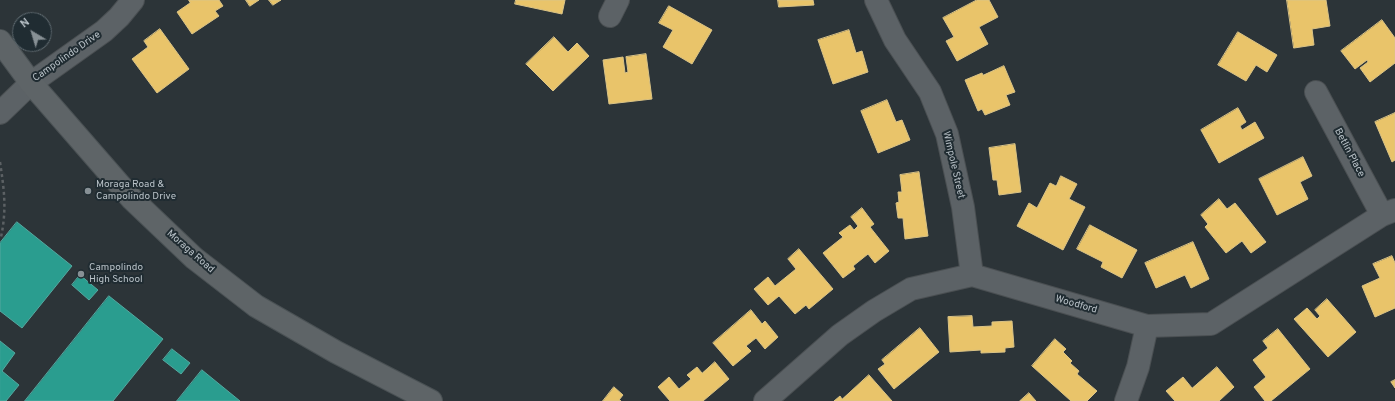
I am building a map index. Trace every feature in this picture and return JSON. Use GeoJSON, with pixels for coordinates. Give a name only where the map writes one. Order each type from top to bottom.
{"type":"FeatureCollection","features":[{"type":"Feature","properties":{"kind":"main road","name":"Moraga Road"},"geometry":{"type":"LineString","coordinates":[[0,41],[31,83],[132,199],[194,258],[256,306],[336,352],[431,401]]}},
{"type":"Feature","properties":{"kind":"street","name":"Campolindo Drive"},"geometry":{"type":"LineString","coordinates":[[0,113],[31,83],[104,31],[120,17],[133,0]]}},
{"type":"Feature","properties":{"kind":"street","name":"Wimpole Street"},"geometry":{"type":"LineString","coordinates":[[876,0],[895,40],[930,92],[947,134],[963,207],[972,275]]}},
{"type":"Feature","properties":{"kind":"street","name":"Betlin Place"},"geometry":{"type":"LineString","coordinates":[[1316,92],[1388,212]]}},
{"type":"Feature","properties":{"kind":"street","name":"Woodford"},"geometry":{"type":"LineString","coordinates":[[764,401],[840,335],[874,311],[911,289],[972,275],[1147,326],[1211,324],[1388,212]]}},
{"type":"Feature","properties":{"kind":"street"},"geometry":{"type":"LineString","coordinates":[[1126,401],[1138,366],[1147,326]]}},
{"type":"Feature","properties":{"kind":"path"},"geometry":{"type":"LineString","coordinates":[[0,162],[5,192],[4,221],[1,237]]}},
{"type":"Feature","properties":{"kind":"building: Homes"},"geometry":{"type":"Polygon","coordinates":[[[189,0],[219,0],[223,6],[215,11],[219,16],[192,34],[177,12],[190,3],[189,0]]]}},
{"type":"Feature","properties":{"kind":"building: Homes"},"geometry":{"type":"Polygon","coordinates":[[[246,0],[259,0],[250,6],[246,0]]]}},
{"type":"Feature","properties":{"kind":"building: Homes"},"geometry":{"type":"Polygon","coordinates":[[[269,0],[281,0],[273,5],[269,0]]]}},
{"type":"Feature","properties":{"kind":"building: Homes"},"geometry":{"type":"Polygon","coordinates":[[[516,0],[565,0],[562,14],[515,4],[516,0]]]}},
{"type":"Feature","properties":{"kind":"building: Homes"},"geometry":{"type":"Polygon","coordinates":[[[778,0],[813,0],[814,5],[779,7],[778,0]]]}},
{"type":"Feature","properties":{"kind":"building: Homes"},"geometry":{"type":"Polygon","coordinates":[[[977,0],[989,0],[998,17],[979,27],[988,44],[957,61],[946,41],[954,37],[943,18],[977,0]]]}},
{"type":"Feature","properties":{"kind":"building: Homes"},"geometry":{"type":"Polygon","coordinates":[[[1287,0],[1326,0],[1330,26],[1312,29],[1314,45],[1294,48],[1287,0]]]}},
{"type":"Feature","properties":{"kind":"building: Homes"},"geometry":{"type":"Polygon","coordinates":[[[669,6],[712,30],[692,64],[663,47],[673,30],[659,23],[669,6]]]}},
{"type":"Feature","properties":{"kind":"building: Homes"},"geometry":{"type":"Polygon","coordinates":[[[1382,20],[1395,38],[1395,63],[1370,82],[1360,68],[1368,62],[1367,60],[1355,69],[1341,51],[1382,20]]]}},
{"type":"Feature","properties":{"kind":"building: Homes"},"geometry":{"type":"Polygon","coordinates":[[[160,29],[189,69],[157,93],[132,59],[148,47],[144,41],[160,29]]]}},
{"type":"Feature","properties":{"kind":"building: Homes"},"geometry":{"type":"Polygon","coordinates":[[[849,30],[856,53],[862,51],[868,72],[833,84],[818,40],[849,30]]]}},
{"type":"Feature","properties":{"kind":"building: Homes"},"geometry":{"type":"Polygon","coordinates":[[[1238,32],[1277,55],[1267,72],[1256,65],[1246,81],[1218,65],[1238,32]]]}},
{"type":"Feature","properties":{"kind":"building: Homes"},"geometry":{"type":"Polygon","coordinates":[[[554,37],[568,52],[577,43],[589,56],[553,91],[526,64],[554,37]]]}},
{"type":"Feature","properties":{"kind":"building: Homes"},"geometry":{"type":"Polygon","coordinates":[[[646,54],[652,99],[609,104],[603,60],[623,57],[625,73],[628,72],[626,57],[646,54]]]}},
{"type":"Feature","properties":{"kind":"building: Homes"},"geometry":{"type":"Polygon","coordinates":[[[1004,66],[1015,92],[1006,95],[1010,105],[985,115],[982,109],[978,111],[965,80],[982,73],[983,75],[1004,66]]]}},
{"type":"Feature","properties":{"kind":"building: Homes"},"geometry":{"type":"Polygon","coordinates":[[[887,100],[896,122],[902,120],[910,140],[878,153],[861,111],[887,100]]]}},
{"type":"Feature","properties":{"kind":"building: Homes"},"geometry":{"type":"Polygon","coordinates":[[[1238,108],[1246,122],[1240,126],[1242,130],[1255,122],[1264,138],[1219,163],[1201,130],[1238,108]]]}},
{"type":"Feature","properties":{"kind":"building: Homes"},"geometry":{"type":"Polygon","coordinates":[[[1395,113],[1395,160],[1392,162],[1375,122],[1395,113]]]}},
{"type":"Feature","properties":{"kind":"building: Homes"},"geometry":{"type":"Polygon","coordinates":[[[1015,144],[1021,192],[999,195],[997,180],[993,180],[989,148],[1015,144]]]}},
{"type":"Feature","properties":{"kind":"building: Homes"},"geometry":{"type":"Polygon","coordinates":[[[1303,157],[1312,176],[1300,182],[1308,199],[1277,215],[1259,179],[1303,157]]]}},
{"type":"Feature","properties":{"kind":"building: Homes"},"geometry":{"type":"Polygon","coordinates":[[[919,172],[928,236],[905,239],[903,218],[898,218],[896,203],[899,202],[898,192],[902,192],[900,175],[919,172]]]}},
{"type":"Feature","properties":{"kind":"building: Homes"},"geometry":{"type":"Polygon","coordinates":[[[1061,176],[1077,184],[1069,199],[1085,207],[1063,250],[1017,226],[1029,203],[1037,208],[1050,183],[1056,186],[1061,176]]]}},
{"type":"Feature","properties":{"kind":"building: Homes"},"geometry":{"type":"Polygon","coordinates":[[[1219,199],[1227,209],[1235,203],[1266,242],[1251,253],[1242,241],[1226,253],[1205,227],[1208,224],[1201,215],[1219,199]]]}},
{"type":"Feature","properties":{"kind":"building: Homes"},"geometry":{"type":"Polygon","coordinates":[[[862,208],[874,224],[870,227],[889,251],[875,263],[868,254],[853,266],[855,269],[843,278],[823,253],[843,237],[839,233],[850,225],[854,230],[858,226],[851,217],[862,208]]]}},
{"type":"Feature","properties":{"kind":"building: Homes"},"geometry":{"type":"Polygon","coordinates":[[[1090,225],[1137,250],[1122,278],[1101,267],[1103,262],[1077,249],[1090,225]]]}},
{"type":"Feature","properties":{"kind":"building: Homes"},"geometry":{"type":"Polygon","coordinates":[[[1193,242],[1209,279],[1191,288],[1185,275],[1156,288],[1145,263],[1193,242]]]}},
{"type":"Feature","properties":{"kind":"building: Homes"},"geometry":{"type":"Polygon","coordinates":[[[799,249],[833,289],[809,309],[806,305],[795,314],[779,296],[768,305],[754,289],[768,277],[775,286],[796,269],[788,259],[799,249]]]}},
{"type":"Feature","properties":{"kind":"building: Homes"},"geometry":{"type":"Polygon","coordinates":[[[1392,256],[1395,263],[1395,308],[1375,317],[1362,286],[1380,278],[1373,264],[1392,256]]]}},
{"type":"Feature","properties":{"kind":"building: Homes"},"geometry":{"type":"Polygon","coordinates":[[[1327,299],[1356,332],[1328,357],[1294,319],[1307,308],[1317,319],[1320,316],[1315,310],[1327,299]]]}},
{"type":"Feature","properties":{"kind":"building: Homes"},"geometry":{"type":"Polygon","coordinates":[[[751,310],[762,324],[765,321],[778,337],[765,349],[756,338],[746,346],[751,351],[733,366],[713,343],[751,310]]]}},
{"type":"Feature","properties":{"kind":"building: Homes"},"geometry":{"type":"Polygon","coordinates":[[[972,316],[973,327],[992,326],[992,322],[1012,321],[1014,347],[1005,348],[1005,352],[981,353],[981,350],[950,352],[948,317],[972,316]]]}},
{"type":"Feature","properties":{"kind":"building: Homes"},"geometry":{"type":"Polygon","coordinates":[[[920,328],[939,352],[894,389],[878,369],[885,364],[882,360],[920,328]]]}},
{"type":"Feature","properties":{"kind":"building: Homes"},"geometry":{"type":"Polygon","coordinates":[[[1278,329],[1310,369],[1271,401],[1265,401],[1254,387],[1266,377],[1253,360],[1268,348],[1263,341],[1278,329]]]}},
{"type":"Feature","properties":{"kind":"building: Homes"},"geometry":{"type":"Polygon","coordinates":[[[1055,339],[1066,349],[1063,352],[1072,361],[1070,363],[1079,371],[1077,374],[1097,391],[1087,401],[1071,401],[1032,366],[1055,339]]]}},
{"type":"Feature","properties":{"kind":"building: Homes"},"geometry":{"type":"Polygon","coordinates":[[[715,362],[729,379],[703,401],[670,401],[658,387],[669,377],[679,389],[691,379],[687,375],[697,367],[702,373],[715,362]]]}},
{"type":"Feature","properties":{"kind":"building: Homes"},"geometry":{"type":"Polygon","coordinates":[[[1217,367],[1234,387],[1219,401],[1175,401],[1166,391],[1183,377],[1192,388],[1217,367]]]}},
{"type":"Feature","properties":{"kind":"building: Homes"},"geometry":{"type":"Polygon","coordinates":[[[869,375],[892,401],[834,401],[840,396],[842,399],[869,375]]]}},
{"type":"Feature","properties":{"kind":"building: Homes"},"geometry":{"type":"Polygon","coordinates":[[[1395,380],[1395,388],[1391,382],[1395,380]]]}},
{"type":"Feature","properties":{"kind":"building: Homes"},"geometry":{"type":"Polygon","coordinates":[[[614,387],[623,395],[619,400],[621,401],[603,401],[614,387]]]}},
{"type":"Feature","properties":{"kind":"building: Homes"},"geometry":{"type":"Polygon","coordinates":[[[1029,393],[1036,401],[1020,401],[1029,393]]]}},
{"type":"Feature","properties":{"kind":"building: Schools"},"geometry":{"type":"Polygon","coordinates":[[[17,222],[72,266],[22,328],[0,311],[0,243],[17,222]]]}},
{"type":"Feature","properties":{"kind":"building: Schools"},"geometry":{"type":"Polygon","coordinates":[[[80,275],[98,290],[89,300],[72,285],[80,275]]]}},
{"type":"Feature","properties":{"kind":"building: Schools"},"geometry":{"type":"Polygon","coordinates":[[[109,296],[163,339],[113,401],[25,401],[109,296]]]}},
{"type":"Feature","properties":{"kind":"building: Schools"},"geometry":{"type":"Polygon","coordinates":[[[0,341],[15,353],[2,371],[19,385],[6,401],[0,401],[0,341]]]}},
{"type":"Feature","properties":{"kind":"building: Schools"},"geometry":{"type":"Polygon","coordinates":[[[172,349],[190,363],[181,374],[163,360],[172,349]]]}},
{"type":"Feature","properties":{"kind":"building: Schools"},"geometry":{"type":"Polygon","coordinates":[[[202,370],[240,401],[177,401],[202,370]]]}},
{"type":"Feature","properties":{"kind":"place","name":"Moraga Road & Campolindo Drive"},"geometry":{"type":"Point","coordinates":[88,191]}},
{"type":"Feature","properties":{"kind":"place","name":"Campolindo High School"},"geometry":{"type":"Point","coordinates":[81,274]}}]}
